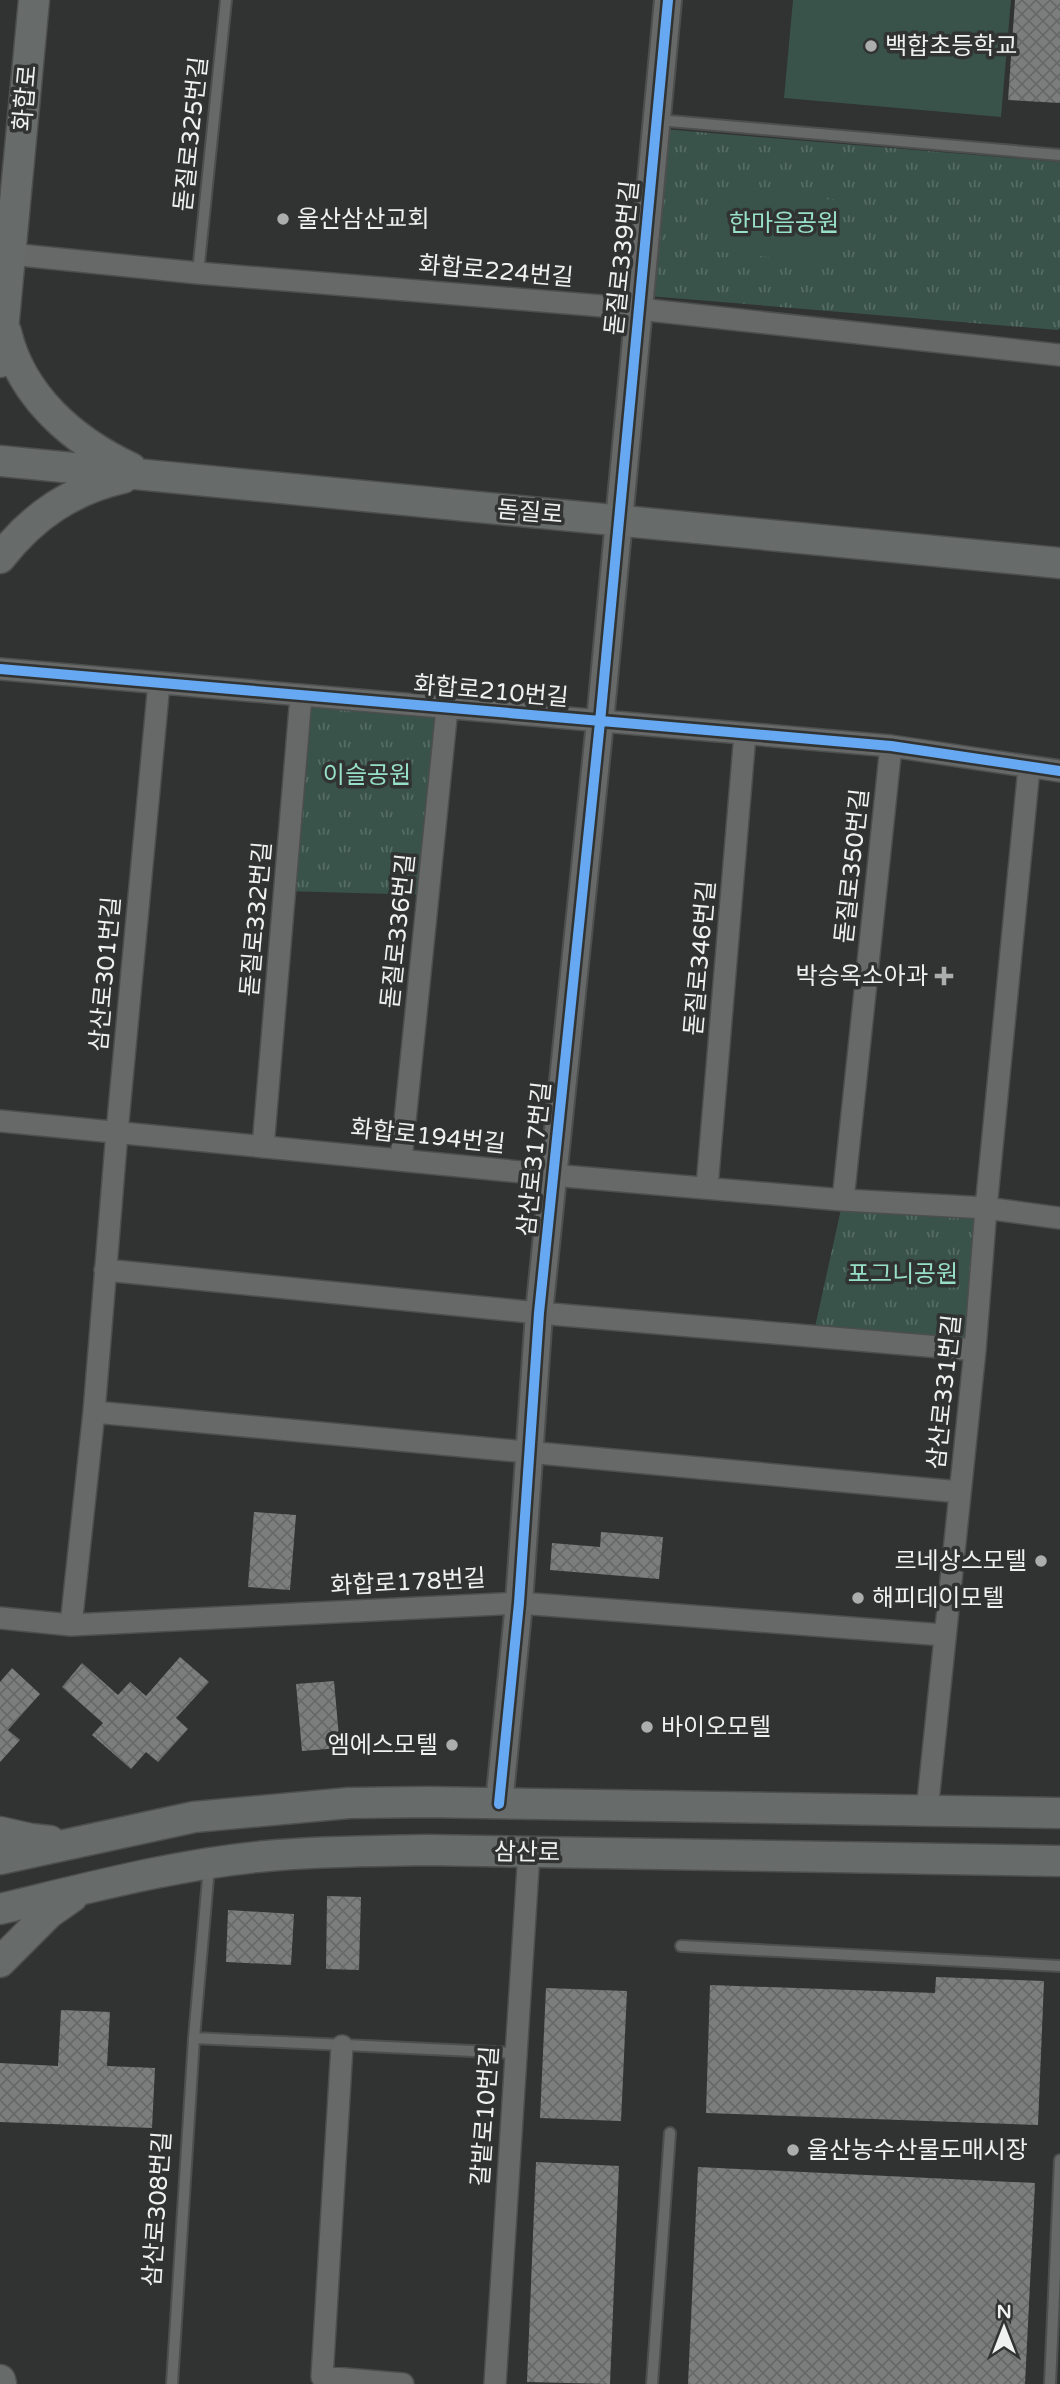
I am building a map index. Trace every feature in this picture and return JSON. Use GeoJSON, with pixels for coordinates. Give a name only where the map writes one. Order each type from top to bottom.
{"type":"FeatureCollection","features":[{"type":"Feature","properties":{"kind":"main road","name":"화합로"},"geometry":{"type":"LineString","coordinates":[[0,362],[34,0]]}},
{"type":"Feature","properties":{"kind":"main road"},"geometry":{"type":"LineString","coordinates":[[0,283],[5,278],[10,254]]}},
{"type":"Feature","properties":{"kind":"main road"},"geometry":{"type":"LineString","coordinates":[[4,322],[14,358],[41,402],[58,420],[92,448],[121,464],[151,475]]}},
{"type":"Feature","properties":{"kind":"main road","name":"돋질로"},"geometry":{"type":"LineString","coordinates":[[0,461],[1060,563]]}},
{"type":"Feature","properties":{"kind":"main road"},"geometry":{"type":"LineString","coordinates":[[0,558],[25,529],[58,503],[100,484],[151,475]]}},
{"type":"Feature","properties":{"kind":"main road","name":"삼산로"},"geometry":{"type":"LineString","coordinates":[[0,1859],[194,1817],[349,1803],[1060,1813]]}},
{"type":"Feature","properties":{"kind":"main road"},"geometry":{"type":"LineString","coordinates":[[0,1832],[31,1839],[75,1842]]}},
{"type":"Feature","properties":{"kind":"main road","name":"삼산로"},"geometry":{"type":"LineString","coordinates":[[0,1909],[209,1863],[348,1851],[1060,1861]]}},
{"type":"Feature","properties":{"kind":"main road"},"geometry":{"type":"LineString","coordinates":[[0,1962],[49,1913],[96,1886]]}},
{"type":"Feature","properties":{"kind":"street","name":"돋질로339번길"},"geometry":{"type":"LineString","coordinates":[[618,520],[668,0]]}},
{"type":"Feature","properties":{"kind":"street","name":"화합로224번길"},"geometry":{"type":"LineString","coordinates":[[10,254],[198,273],[639,309],[1060,355]]}},
{"type":"Feature","properties":{"kind":"street","name":"삼산로317번길"},"geometry":{"type":"LineString","coordinates":[[499,1804],[519,1603],[528,1452],[552,1175],[600,722],[618,520]]}},
{"type":"Feature","properties":{"kind":"street","name":"화합로210번길"},"geometry":{"type":"LineString","coordinates":[[0,669],[891,746],[1060,771]]}},
{"type":"Feature","properties":{"kind":"street","name":"삼산로301번길"},"geometry":{"type":"LineString","coordinates":[[71,1625],[94,1412],[159,683]]}},
{"type":"Feature","properties":{"kind":"street","name":"돋질로332번길"},"geometry":{"type":"LineString","coordinates":[[262,1147],[301,696]]}},
{"type":"Feature","properties":{"kind":"street","name":"돋질로336번길"},"geometry":{"type":"LineString","coordinates":[[401,1160],[447,708]]}},
{"type":"Feature","properties":{"kind":"street","name":"돋질로346번길"},"geometry":{"type":"LineString","coordinates":[[707,1186],[745,734]]}},
{"type":"Feature","properties":{"kind":"street","name":"돋질로350번길"},"geometry":{"type":"LineString","coordinates":[[844,1200],[891,746]]}},
{"type":"Feature","properties":{"kind":"street","name":"삼산로331번길"},"geometry":{"type":"LineString","coordinates":[[927,1811],[975,1350],[986,1208],[1029,768]]}},
{"type":"Feature","properties":{"kind":"street","name":"화합로194번길"},"geometry":{"type":"LineString","coordinates":[[0,1121],[552,1175],[707,1186],[844,1200],[986,1208],[1060,1218]]}},
{"type":"Feature","properties":{"kind":"street"},"geometry":{"type":"LineString","coordinates":[[105,1270],[540,1313],[975,1350]]}},
{"type":"Feature","properties":{"kind":"street"},"geometry":{"type":"LineString","coordinates":[[94,1412],[960,1492]]}},
{"type":"Feature","properties":{"kind":"street","name":"화합로178번길"},"geometry":{"type":"LineString","coordinates":[[0,1618],[71,1625],[519,1603],[944,1634]]}},
{"type":"Feature","properties":{"kind":"street","name":"갈밭로10번길"},"geometry":{"type":"LineString","coordinates":[[495,2384],[528,1852]]}},
{"type":"Feature","properties":{"kind":"street"},"geometry":{"type":"LineString","coordinates":[[342,2046],[322,2377],[403,2384]]}},
{"type":"Feature","properties":{"kind":"lane","name":"돋질로325번길"},"geometry":{"type":"LineString","coordinates":[[198,273],[226,0]]}},
{"type":"Feature","properties":{"kind":"lane"},"geometry":{"type":"LineString","coordinates":[[657,120],[1060,155]]}},
{"type":"Feature","properties":{"kind":"lane","name":"삼산로308번길"},"geometry":{"type":"LineString","coordinates":[[172,2384],[194,2038],[209,1863]]}},
{"type":"Feature","properties":{"kind":"lane"},"geometry":{"type":"LineString","coordinates":[[681,1946],[1060,1966]]}},
{"type":"Feature","properties":{"kind":"lane"},"geometry":{"type":"LineString","coordinates":[[194,2038],[515,2053]]}},
{"type":"Feature","properties":{"kind":"lane"},"geometry":{"type":"LineString","coordinates":[[652,2384],[670,2133]]}},
{"type":"Feature","properties":{"kind":"lane"},"geometry":{"type":"LineString","coordinates":[[1050,2384],[1060,2160]]}},
{"type":"Feature","properties":{"kind":"green space"},"geometry":{"type":"Polygon","coordinates":[[[793,0],[1011,0],[1001,117],[784,98],[793,0]]]}},
{"type":"Feature","properties":{"kind":"green space","name":"한마음공원"},"geometry":{"type":"Polygon","coordinates":[[[663,129],[1060,162],[1060,328],[1058,330],[649,296],[663,129]]]}},
{"type":"Feature","properties":{"kind":"green space"},"geometry":{"type":"Polygon","coordinates":[[[718,188],[843,201],[837,264],[712,251],[718,188]]]}},
{"type":"Feature","properties":{"kind":"green space","name":"이슬공원"},"geometry":{"type":"Polygon","coordinates":[[[301,696],[447,708],[428,895],[284,891],[301,696]]]}},
{"type":"Feature","properties":{"kind":"green space","name":"포그니공원"},"geometry":{"type":"Polygon","coordinates":[[[843,1200],[986,1208],[975,1350],[813,1336],[843,1200]]]}},
{"type":"Feature","properties":{"kind":"building"},"geometry":{"type":"Polygon","coordinates":[[[1015,0],[1060,0],[1060,103],[1008,100],[1015,0]]]}},
{"type":"Feature","properties":{"kind":"building"},"geometry":{"type":"Polygon","coordinates":[[[254,1512],[296,1515],[290,1590],[248,1587],[254,1512]]]}},
{"type":"Feature","properties":{"kind":"building"},"geometry":{"type":"Polygon","coordinates":[[[601,1532],[663,1537],[659,1579],[550,1570],[552,1543],[600,1547],[601,1532]]]}},
{"type":"Feature","properties":{"kind":"building"},"geometry":{"type":"Polygon","coordinates":[[[180,1657],[209,1682],[176,1718],[188,1729],[158,1762],[146,1752],[131,1769],[92,1735],[103,1723],[62,1687],[82,1663],[118,1695],[130,1682],[146,1696],[180,1657]]]}},
{"type":"Feature","properties":{"kind":"building"},"geometry":{"type":"Polygon","coordinates":[[[12,1668],[40,1694],[8,1730],[20,1740],[0,1762],[0,1682],[12,1668]]]}},
{"type":"Feature","properties":{"kind":"building"},"geometry":{"type":"Polygon","coordinates":[[[334,1681],[340,1748],[302,1751],[296,1684],[334,1681]]]}},
{"type":"Feature","properties":{"kind":"building"},"geometry":{"type":"Polygon","coordinates":[[[327,1896],[361,1897],[359,1970],[326,1969],[327,1896]]]}},
{"type":"Feature","properties":{"kind":"building"},"geometry":{"type":"Polygon","coordinates":[[[228,1910],[294,1914],[291,1965],[226,1962],[228,1910]]]}},
{"type":"Feature","properties":{"kind":"building"},"geometry":{"type":"Polygon","coordinates":[[[936,1977],[1044,1981],[1038,2125],[706,2113],[710,1985],[935,1993],[936,1977]]]}},
{"type":"Feature","properties":{"kind":"building"},"geometry":{"type":"Polygon","coordinates":[[[546,1988],[627,1991],[621,2121],[540,2118],[546,1988]]]}},
{"type":"Feature","properties":{"kind":"building"},"geometry":{"type":"Polygon","coordinates":[[[61,2010],[110,2012],[107,2066],[155,2068],[152,2128],[0,2122],[0,2063],[58,2066],[61,2010]]]}},
{"type":"Feature","properties":{"kind":"building"},"geometry":{"type":"Polygon","coordinates":[[[536,2162],[619,2166],[610,2384],[527,2382],[536,2162]]]}},
{"type":"Feature","properties":{"kind":"building"},"geometry":{"type":"Polygon","coordinates":[[[698,2167],[1035,2183],[1025,2384],[688,2384],[698,2167]]]}},
{"type":"Feature","properties":{"kind":"cycle path"},"geometry":{"type":"LineString","coordinates":[[499,1804],[519,1603],[539,1313],[600,722],[668,0]]}},
{"type":"Feature","properties":{"kind":"cycle path"},"geometry":{"type":"LineString","coordinates":[[0,669],[891,746],[1060,771]]}},
{"type":"Feature","properties":{"kind":"place","name":"백합초등학교"},"geometry":{"type":"Point","coordinates":[871,46]}},
{"type":"Feature","properties":{"kind":"place","name":"울산삼산교회"},"geometry":{"type":"Point","coordinates":[283,219]}},
{"type":"Feature","properties":{"kind":"place","name":"박승옥소아과"},"geometry":{"type":"Point","coordinates":[944,976]}},
{"type":"Feature","properties":{"kind":"place","name":"르네상스모텔"},"geometry":{"type":"Point","coordinates":[1041,1561]}},
{"type":"Feature","properties":{"kind":"place","name":"해피데이모텔"},"geometry":{"type":"Point","coordinates":[858,1598]}},
{"type":"Feature","properties":{"kind":"place","name":"바이오모텔"},"geometry":{"type":"Point","coordinates":[647,1727]}},
{"type":"Feature","properties":{"kind":"place","name":"엠에스모텔"},"geometry":{"type":"Point","coordinates":[452,1745]}},
{"type":"Feature","properties":{"kind":"place","name":"울산농수산물도매시장"},"geometry":{"type":"Point","coordinates":[793,2150]}}]}
